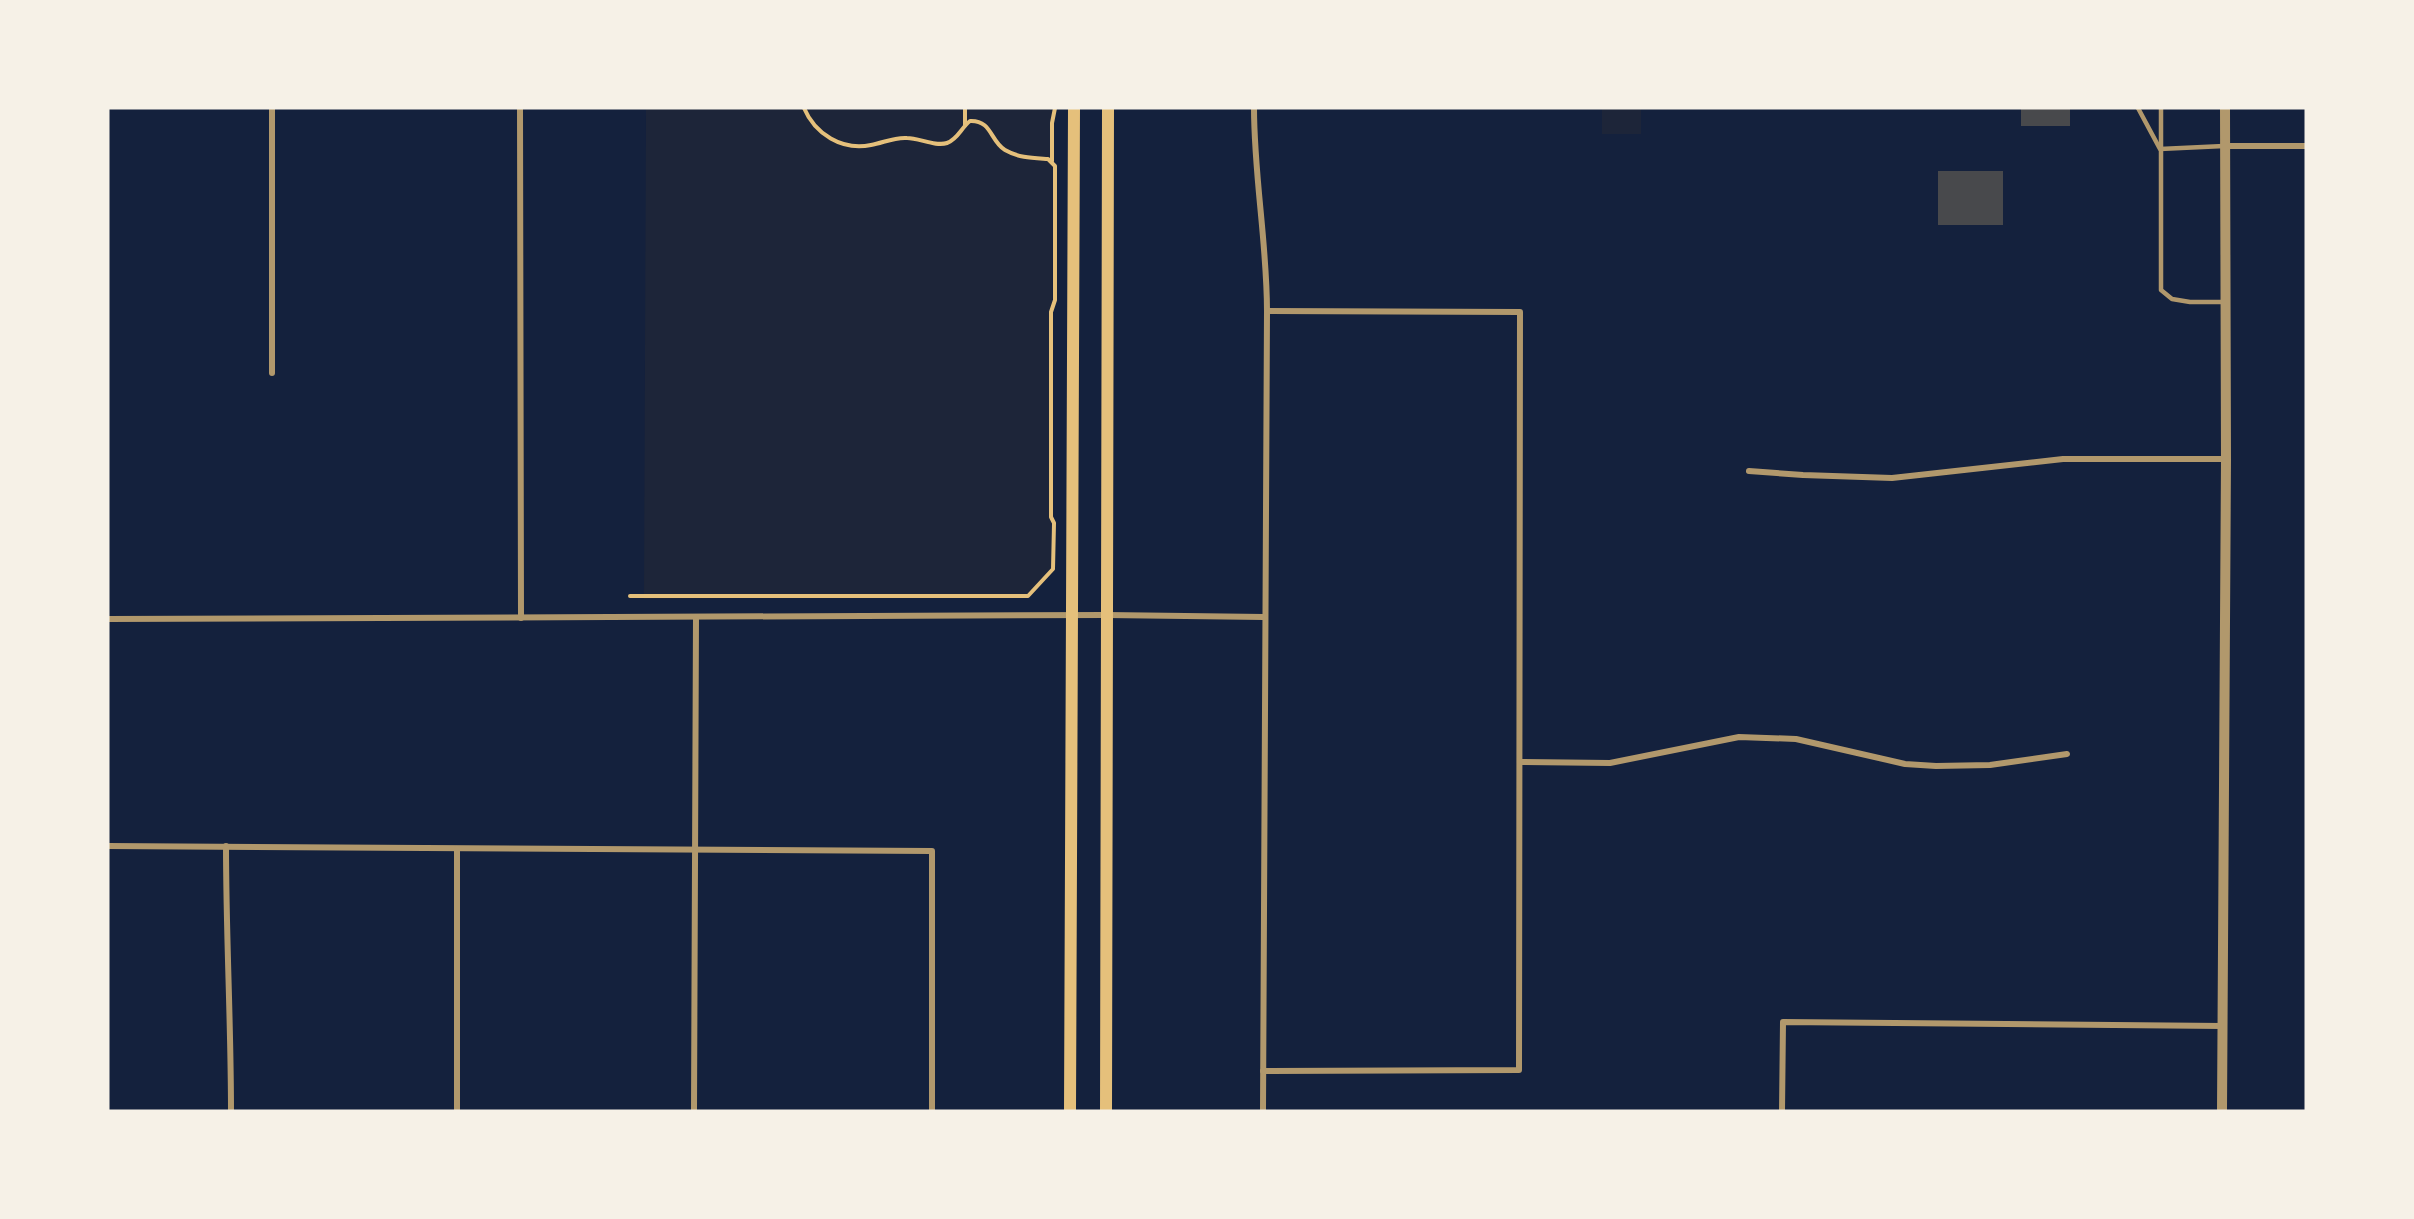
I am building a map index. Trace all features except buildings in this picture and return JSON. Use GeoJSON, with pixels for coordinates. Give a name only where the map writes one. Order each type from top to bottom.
{"type":"FeatureCollection","features":[{"type":"Feature","properties":{"kind":"main road"},"geometry":{"type":"LineString","coordinates":[[1070,1111],[1074,108]]}},
{"type":"Feature","properties":{"kind":"main road"},"geometry":{"type":"LineString","coordinates":[[1106,1111],[1108,108]]}},
{"type":"Feature","properties":{"kind":"street"},"geometry":{"type":"LineString","coordinates":[[272,108],[272,373]]}},
{"type":"Feature","properties":{"kind":"street"},"geometry":{"type":"LineString","coordinates":[[520,108],[521,618]]}},
{"type":"Feature","properties":{"kind":"street"},"geometry":{"type":"LineString","coordinates":[[1254,108],[1254,151],[1265,248],[1267,311],[1263,1111]]}},
{"type":"Feature","properties":{"kind":"street"},"geometry":{"type":"LineString","coordinates":[[2222,1111],[2226,459],[2225,108]]}},
{"type":"Feature","properties":{"kind":"street"},"geometry":{"type":"LineString","coordinates":[[2224,146],[2306,146]]}},
{"type":"Feature","properties":{"kind":"street"},"geometry":{"type":"LineString","coordinates":[[1263,1071],[1519,1070],[1520,312],[1267,311]]}},
{"type":"Feature","properties":{"kind":"street"},"geometry":{"type":"LineString","coordinates":[[1749,471],[1892,478],[2063,459],[2226,459]]}},
{"type":"Feature","properties":{"kind":"street"},"geometry":{"type":"LineString","coordinates":[[108,619],[1107,615],[1264,617]]}},
{"type":"Feature","properties":{"kind":"street"},"geometry":{"type":"LineString","coordinates":[[694,1111],[696,617]]}},
{"type":"Feature","properties":{"kind":"street"},"geometry":{"type":"LineString","coordinates":[[1520,762],[1610,762],[1739,737],[1796,739],[1905,764],[1936,766],[1990,765],[2067,754]]}},
{"type":"Feature","properties":{"kind":"street"},"geometry":{"type":"LineString","coordinates":[[108,846],[932,851],[932,1111]]}},
{"type":"Feature","properties":{"kind":"street"},"geometry":{"type":"LineString","coordinates":[[226,846],[231,1111]]}},
{"type":"Feature","properties":{"kind":"street"},"geometry":{"type":"LineString","coordinates":[[457,849],[458,1111]]}},
{"type":"Feature","properties":{"kind":"street"},"geometry":{"type":"LineString","coordinates":[[1782,1111],[1783,1022],[2223,1026]]}},
{"type":"Feature","properties":{"kind":"lane"},"geometry":{"type":"LineString","coordinates":[[2138,108],[2160,149]]}},
{"type":"Feature","properties":{"kind":"lane"},"geometry":{"type":"LineString","coordinates":[[2161,108],[2161,290],[2172,299],[2181,301],[2226,302]]}},
{"type":"Feature","properties":{"kind":"lane"},"geometry":{"type":"LineString","coordinates":[[2160,149],[2224,146]]}},
{"type":"Feature","properties":{"kind":"path"},"geometry":{"type":"LineString","coordinates":[[804,108],[820,132],[843,145],[856,147],[906,138],[944,145],[960,134],[965,125],[965,108]]}},
{"type":"Feature","properties":{"kind":"path"},"geometry":{"type":"LineString","coordinates":[[630,596],[1028,596],[1053,569],[1051,312],[1054,300],[1052,123],[1055,108]]}},
{"type":"Feature","properties":{"kind":"path"},"geometry":{"type":"LineString","coordinates":[[965,125],[978,121],[986,124],[1002,149],[1016,155],[1052,161]]}},
{"type":"Feature","properties":{"kind":"shaded area"},"geometry":{"type":"Polygon","coordinates":[[[646,108],[1053,108],[1051,569],[1027,595],[644,599],[646,108]]]}},
{"type":"Feature","properties":{"kind":"shaded area"},"geometry":{"type":"Polygon","coordinates":[[[1602,108],[1641,108],[1641,134],[1602,134],[1602,108]]]}}]}
